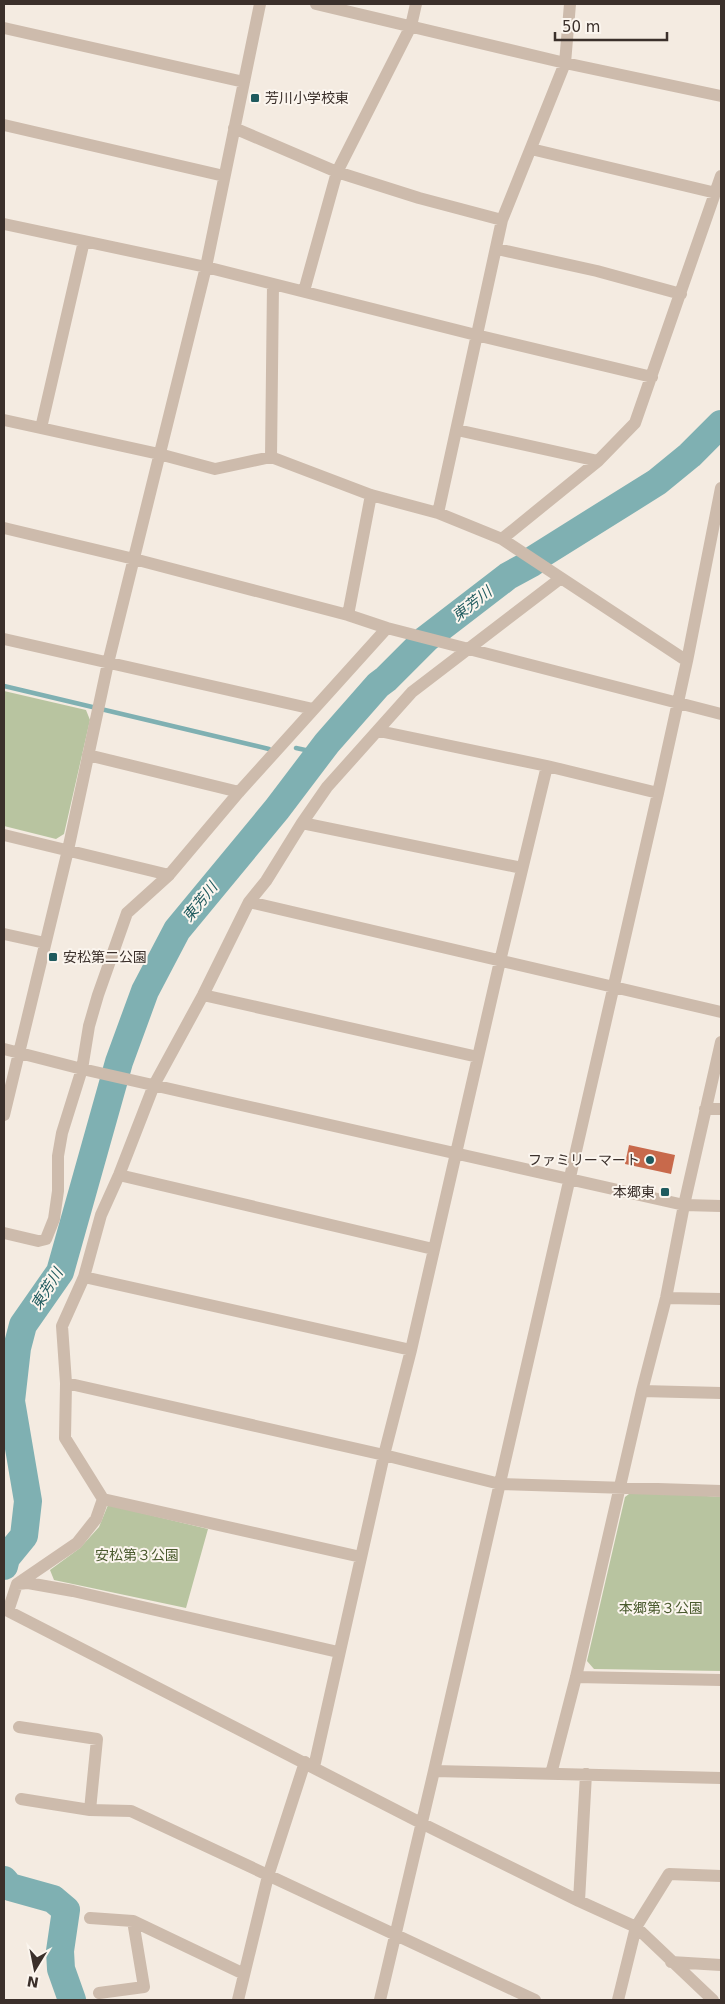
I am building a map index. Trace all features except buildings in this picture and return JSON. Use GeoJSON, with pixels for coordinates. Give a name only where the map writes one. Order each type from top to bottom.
{"type":"FeatureCollection","features":[{"type":"Feature","properties":{"kind":"street"},"geometry":{"type":"LineString","coordinates":[[4,1115],[68,850],[108,663],[206,267],[260,4]]}},
{"type":"Feature","properties":{"kind":"street"},"geometry":{"type":"LineString","coordinates":[[316,4],[565,63],[721,96]]}},
{"type":"Feature","properties":{"kind":"street"},"geometry":{"type":"LineString","coordinates":[[304,291],[336,172],[410,26],[416,4]]}},
{"type":"Feature","properties":{"kind":"street"},"geometry":{"type":"LineString","coordinates":[[438,513],[502,220],[565,63],[570,4]]}},
{"type":"Feature","properties":{"kind":"street"},"geometry":{"type":"LineString","coordinates":[[4,28],[244,82]]}},
{"type":"Feature","properties":{"kind":"street"},"geometry":{"type":"LineString","coordinates":[[4,125],[224,176]]}},
{"type":"Feature","properties":{"kind":"street"},"geometry":{"type":"LineString","coordinates":[[234,128],[336,172],[419,198],[502,220]]}},
{"type":"Feature","properties":{"kind":"street"},"geometry":{"type":"LineString","coordinates":[[531,149],[716,193]]}},
{"type":"Feature","properties":{"kind":"street"},"geometry":{"type":"LineString","coordinates":[[502,539],[598,461],[635,423],[721,176]]}},
{"type":"Feature","properties":{"kind":"street"},"geometry":{"type":"LineString","coordinates":[[4,224],[206,267],[476,335],[652,376]]}},
{"type":"Feature","properties":{"kind":"street"},"geometry":{"type":"LineString","coordinates":[[41,428],[84,241]]}},
{"type":"Feature","properties":{"kind":"street"},"geometry":{"type":"LineString","coordinates":[[497,248],[597,271],[681,294]]}},
{"type":"Feature","properties":{"kind":"street"},"geometry":{"type":"LineString","coordinates":[[271,457],[273,284]]}},
{"type":"Feature","properties":{"kind":"street"},"geometry":{"type":"LineString","coordinates":[[4,420],[159,454],[215,469],[271,457],[371,495],[438,513],[502,539],[687,661]]}},
{"type":"Feature","properties":{"kind":"street"},"geometry":{"type":"LineString","coordinates":[[457,430],[598,461]]}},
{"type":"Feature","properties":{"kind":"street"},"geometry":{"type":"LineString","coordinates":[[380,2000],[658,793],[718,524],[721,488]]}},
{"type":"Feature","properties":{"kind":"street"},"geometry":{"type":"LineString","coordinates":[[348,615],[371,495]]}},
{"type":"Feature","properties":{"kind":"street"},"geometry":{"type":"LineString","coordinates":[[4,528],[134,559],[348,615],[387,628],[721,714]]}},
{"type":"Feature","properties":{"kind":"street"},"geometry":{"type":"LineString","coordinates":[[361,1557],[103,1499],[65,1438],[66,1383],[62,1326],[84,1277],[101,1215],[119,1175],[151,1084],[203,995],[249,902],[266,881],[327,787],[412,692],[560,578]]}},
{"type":"Feature","properties":{"kind":"street"},"geometry":{"type":"LineString","coordinates":[[4,1233],[38,1241],[46,1239],[54,1219],[58,1191],[58,1156],[62,1132],[82,1069],[88,1026],[127,913],[169,875],[239,792],[387,628]]}},
{"type":"Feature","properties":{"kind":"street"},"geometry":{"type":"LineString","coordinates":[[4,639],[314,709]]}},
{"type":"Feature","properties":{"kind":"street"},"geometry":{"type":"LineString","coordinates":[[379,731],[547,766],[658,793]]}},
{"type":"Feature","properties":{"kind":"street"},"geometry":{"type":"LineString","coordinates":[[88,755],[239,792]]}},
{"type":"Feature","properties":{"kind":"street"},"geometry":{"type":"LineString","coordinates":[[238,2000],[268,1876],[309,1764],[338,1652],[384,1455],[411,1350],[433,1248],[547,766]]}},
{"type":"Feature","properties":{"kind":"street"},"geometry":{"type":"LineString","coordinates":[[302,823],[522,868]]}},
{"type":"Feature","properties":{"kind":"street"},"geometry":{"type":"LineString","coordinates":[[4,835],[169,875]]}},
{"type":"Feature","properties":{"kind":"street"},"geometry":{"type":"LineString","coordinates":[[249,902],[721,1012]]}},
{"type":"Feature","properties":{"kind":"street"},"geometry":{"type":"LineString","coordinates":[[4,934],[45,943]]}},
{"type":"Feature","properties":{"kind":"street"},"geometry":{"type":"LineString","coordinates":[[203,995],[478,1057]]}},
{"type":"Feature","properties":{"kind":"street"},"geometry":{"type":"LineString","coordinates":[[551,1774],[576,1677],[642,1391],[666,1298],[684,1205],[721,1042]]}},
{"type":"Feature","properties":{"kind":"street"},"geometry":{"type":"LineString","coordinates":[[4,1049],[82,1069],[684,1205],[721,1206]]}},
{"type":"Feature","properties":{"kind":"street"},"geometry":{"type":"LineString","coordinates":[[705,1109],[721,1109]]}},
{"type":"Feature","properties":{"kind":"street"},"geometry":{"type":"LineString","coordinates":[[119,1175],[433,1248]]}},
{"type":"Feature","properties":{"kind":"street"},"geometry":{"type":"LineString","coordinates":[[84,1277],[411,1350]]}},
{"type":"Feature","properties":{"kind":"street"},"geometry":{"type":"LineString","coordinates":[[666,1298],[721,1299]]}},
{"type":"Feature","properties":{"kind":"street"},"geometry":{"type":"LineString","coordinates":[[66,1383],[384,1455],[500,1484],[721,1491]]}},
{"type":"Feature","properties":{"kind":"street"},"geometry":{"type":"LineString","coordinates":[[642,1391],[721,1393]]}},
{"type":"Feature","properties":{"kind":"street"},"geometry":{"type":"LineString","coordinates":[[103,1499],[96,1519],[76,1543],[16,1584],[6,1610],[421,1823],[636,1927],[713,2000]]}},
{"type":"Feature","properties":{"kind":"street"},"geometry":{"type":"LineString","coordinates":[[16,1584],[28,1582],[73,1591],[338,1652]]}},
{"type":"Feature","properties":{"kind":"street"},"geometry":{"type":"LineString","coordinates":[[576,1677],[721,1680]]}},
{"type":"Feature","properties":{"kind":"street"},"geometry":{"type":"LineString","coordinates":[[19,1726],[97,1739],[90,1810]]}},
{"type":"Feature","properties":{"kind":"street"},"geometry":{"type":"LineString","coordinates":[[434,1771],[721,1778]]}},
{"type":"Feature","properties":{"kind":"street"},"geometry":{"type":"LineString","coordinates":[[579,1901],[586,1774]]}},
{"type":"Feature","properties":{"kind":"street"},"geometry":{"type":"LineString","coordinates":[[21,1799],[90,1810],[131,1811],[268,1876],[395,1933],[534,2000]]}},
{"type":"Feature","properties":{"kind":"street"},"geometry":{"type":"LineString","coordinates":[[618,2000],[636,1927],[669,1874],[721,1876]]}},
{"type":"Feature","properties":{"kind":"street"},"geometry":{"type":"LineString","coordinates":[[90,1918],[133,1921],[244,1974]]}},
{"type":"Feature","properties":{"kind":"street"},"geometry":{"type":"LineString","coordinates":[[99,1993],[144,1988],[133,1921]]}},
{"type":"Feature","properties":{"kind":"street"},"geometry":{"type":"LineString","coordinates":[[672,1962],[721,1964]]}},
{"type":"Feature","properties":{"kind":"green space"},"geometry":{"type":"Polygon","coordinates":[[[4,691],[86,710],[90,720],[64,834],[56,839],[4,826],[4,691]]]}},
{"type":"Feature","properties":{"kind":"green space","name":"本郷第３公園"},"geometry":{"type":"Polygon","coordinates":[[[633,1491],[721,1497],[721,1671],[594,1669],[587,1661],[625,1497],[633,1491]]]}},
{"type":"Feature","properties":{"kind":"green space","name":"安松第３公園"},"geometry":{"type":"Polygon","coordinates":[[[108,1505],[208,1529],[186,1608],[54,1580],[50,1570],[80,1548],[99,1527],[108,1505]]]}},
{"type":"Feature","properties":{"kind":"waterway","name":"東芳川"},"geometry":{"type":"LineString","coordinates":[[4,1566],[6,1558],[24,1536],[28,1501],[11,1401],[17,1348],[23,1325],[60,1272],[119,1062],[145,991],[177,930],[277,809],[327,743],[378,685],[426,639],[508,576],[532,563],[534,559],[657,482],[690,455],[721,424]]}},
{"type":"Feature","properties":{"kind":"waterway"},"geometry":{"type":"LineString","coordinates":[[4,686],[269,749]]}},
{"type":"Feature","properties":{"kind":"waterway"},"geometry":{"type":"LineString","coordinates":[[296,748],[319,753]]}},
{"type":"Feature","properties":{"kind":"waterway","name":"東芳川"},"geometry":{"type":"LineString","coordinates":[[4,1880],[10,1887],[53,1899],[66,1910],[60,1951],[61,1969],[72,2000]]}},
{"type":"Feature","properties":{"kind":"place","name":"芳川小学校東"},"geometry":{"type":"Point","coordinates":[255,98]}},
{"type":"Feature","properties":{"kind":"place","name":"安松第二公園"},"geometry":{"type":"Point","coordinates":[53,957]}},
{"type":"Feature","properties":{"kind":"place","name":"ファミリーマート"},"geometry":{"type":"Point","coordinates":[650,1160]}},
{"type":"Feature","properties":{"kind":"place","name":"本郷東"},"geometry":{"type":"Point","coordinates":[665,1192]}}]}
